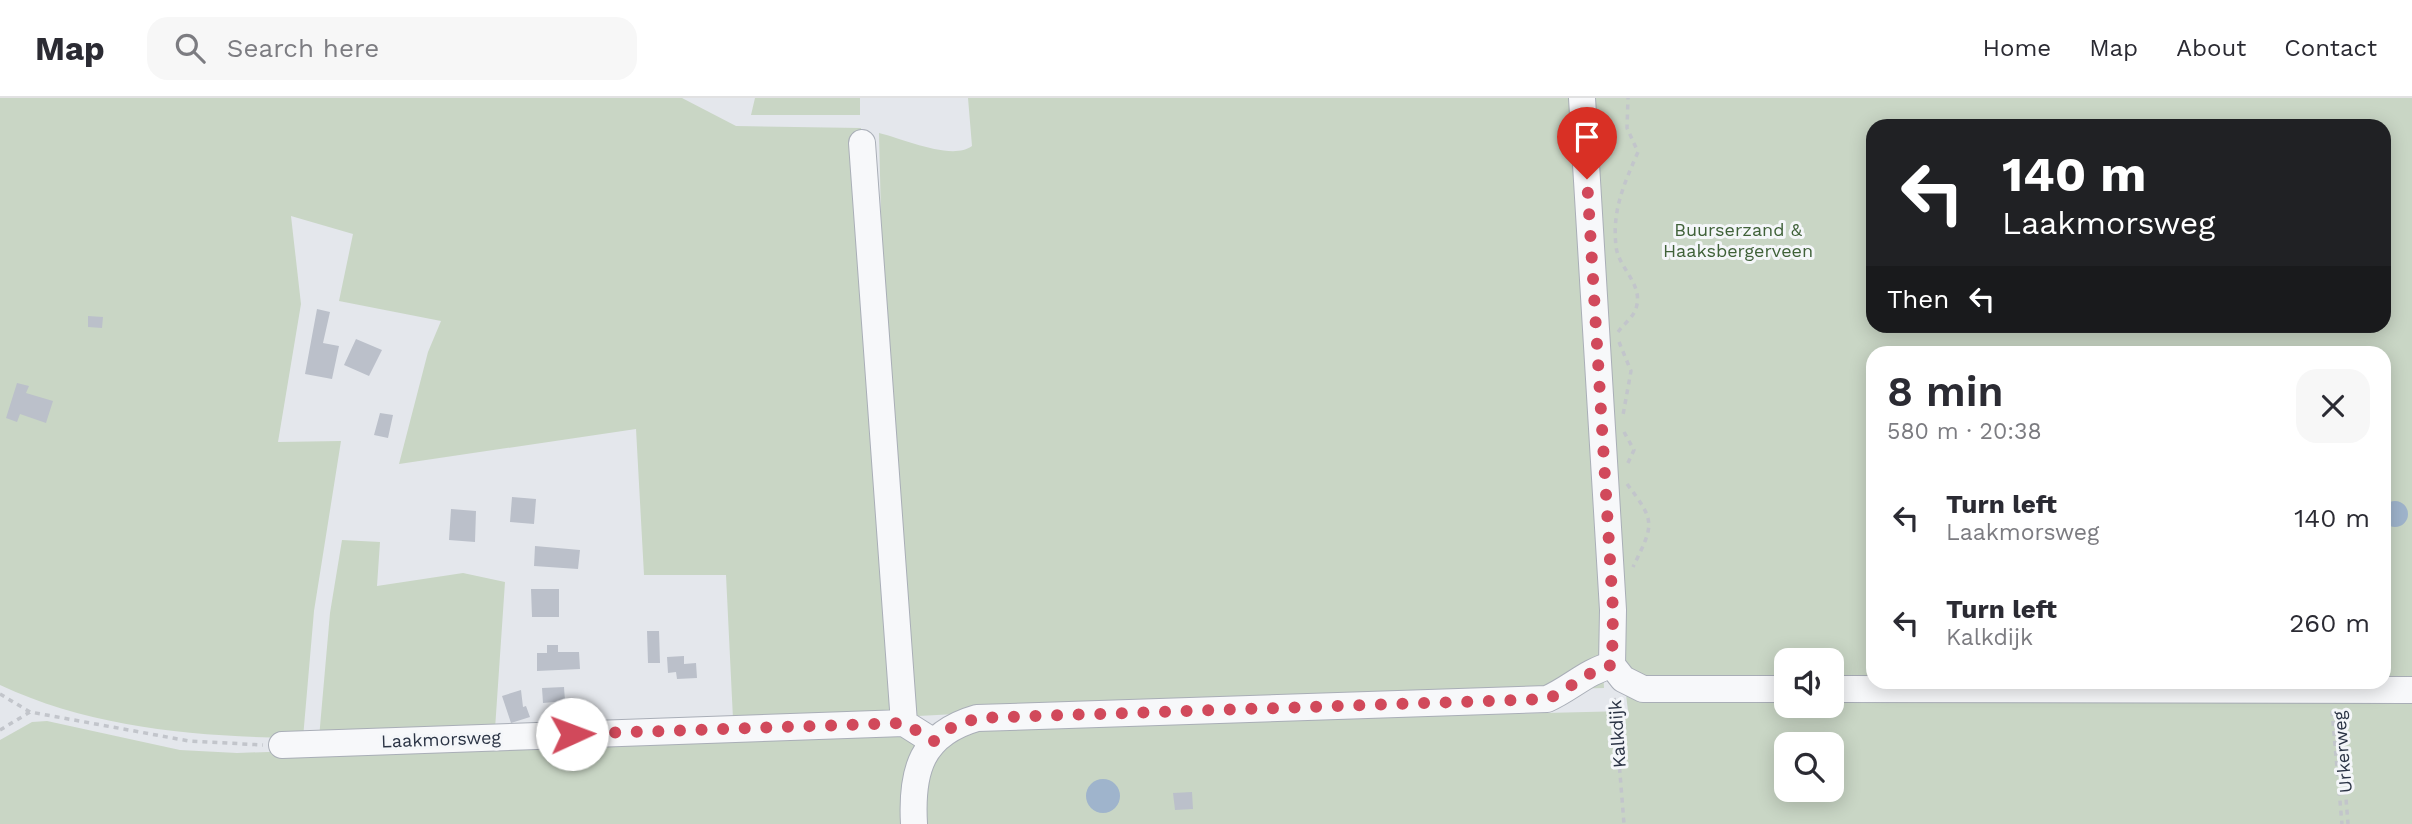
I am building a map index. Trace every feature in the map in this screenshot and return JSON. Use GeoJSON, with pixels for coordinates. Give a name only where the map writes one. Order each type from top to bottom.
{"type":"FeatureCollection","features":[{"type":"Feature","properties":{"kind":"street"},"geometry":{"type":"LineString","coordinates":[[1582,98],[1613,597],[1612,665],[1623,680],[1643,689],[1774,690]]}},
{"type":"Feature","properties":{"kind":"street"},"geometry":{"type":"LineString","coordinates":[[862,143],[904,723],[934,741]]}},
{"type":"Feature","properties":{"kind":"street"},"geometry":{"type":"LineString","coordinates":[[914,824],[913,794],[916,772],[934,741],[946,730],[977,718],[1547,699],[1563,692],[1592,670],[1612,665]]}},
{"type":"Feature","properties":{"kind":"street"},"geometry":{"type":"LineString","coordinates":[[1844,690],[2412,690]]}},
{"type":"Feature","properties":{"kind":"street","name":"Laakmorsweg"},"geometry":{"type":"LineString","coordinates":[[282,745],[904,723]]}},
{"type":"Feature","properties":{"kind":"path"},"geometry":{"type":"LineString","coordinates":[[1623,471],[1634,450],[1622,426],[1631,370],[1616,334],[1633,315],[1637,299],[1633,278],[1616,248],[1617,203],[1638,152],[1627,128],[1628,98]]}},
{"type":"Feature","properties":{"kind":"path"},"geometry":{"type":"LineString","coordinates":[[1623,478],[1649,517],[1649,531],[1628,578]]}},
{"type":"Feature","properties":{"kind":"path","name":"Kalkdijk"},"geometry":{"type":"LineString","coordinates":[[1612,665],[1623,824]]}},
{"type":"Feature","properties":{"kind":"path","name":"Urkerweg"},"geometry":{"type":"LineString","coordinates":[[2337,690],[2330,699],[2342,824]]}},
{"type":"Feature","properties":{"kind":"path","name":"Urkerweg"},"geometry":{"type":"LineString","coordinates":[[2337,690],[2348,824]]}},
{"type":"Feature","properties":{"kind":"path"},"geometry":{"type":"LineString","coordinates":[[0,694],[30,712],[189,741],[237,746]]}},
{"type":"Feature","properties":{"kind":"path"},"geometry":{"type":"LineString","coordinates":[[0,730],[30,712]]}},
{"type":"Feature","properties":{"kind":"green space"},"geometry":{"type":"Polygon","coordinates":[[[0,98],[682,98],[736,126],[861,128],[868,346],[895,709],[889,712],[733,719],[726,575],[644,575],[636,429],[399,464],[428,352],[441,321],[339,301],[353,234],[291,216],[301,304],[278,442],[341,441],[314,611],[303,738],[148,728],[73,712],[0,685],[0,98]]]}},
{"type":"Feature","properties":{"kind":"green space"},"geometry":{"type":"Polygon","coordinates":[[[755,98],[860,98],[860,115],[751,115],[755,98]]]}},
{"type":"Feature","properties":{"kind":"green space"},"geometry":{"type":"Polygon","coordinates":[[[968,98],[1570,98],[1604,688],[1285,697],[918,716],[915,711],[882,258],[879,133],[940,150],[963,150],[972,146],[968,98]]]}},
{"type":"Feature","properties":{"kind":"green space","name":"Buurserzand & Haaksbergerveen"},"geometry":{"type":"Polygon","coordinates":[[[1593,98],[2412,98],[2412,824],[0,824],[0,740],[32,722],[47,721],[180,750],[237,753],[1132,723],[1628,711],[1623,669],[1593,98]]]}},
{"type":"Feature","properties":{"kind":"green space"},"geometry":{"type":"Polygon","coordinates":[[[342,540],[380,542],[377,586],[463,573],[505,582],[495,729],[319,738],[330,613],[342,540]]]}},
{"type":"Feature","properties":{"kind":"water"},"geometry":{"type":"Polygon","coordinates":[[[2391,502],[2400,502],[2407,509],[2404,523],[2391,526],[2391,502]]]}},
{"type":"Feature","properties":{"kind":"water"},"geometry":{"type":"Polygon","coordinates":[[[1103,779],[1115,784],[1120,796],[1115,808],[1103,813],[1091,808],[1086,796],[1091,784],[1103,779]]]}},
{"type":"Feature","properties":{"kind":"building"},"geometry":{"type":"Polygon","coordinates":[[[317,309],[330,312],[323,343],[339,346],[332,379],[305,374],[317,309]]]}},
{"type":"Feature","properties":{"kind":"building"},"geometry":{"type":"Polygon","coordinates":[[[88,316],[103,317],[102,328],[88,327],[88,316]]]}},
{"type":"Feature","properties":{"kind":"building"},"geometry":{"type":"Polygon","coordinates":[[[356,339],[382,350],[369,376],[344,365],[356,339]]]}},
{"type":"Feature","properties":{"kind":"building"},"geometry":{"type":"Polygon","coordinates":[[[17,383],[29,386],[26,393],[53,401],[46,423],[20,414],[17,422],[6,418],[17,383]]]}},
{"type":"Feature","properties":{"kind":"building"},"geometry":{"type":"Polygon","coordinates":[[[380,413],[393,415],[388,438],[374,435],[380,413]]]}},
{"type":"Feature","properties":{"kind":"building"},"geometry":{"type":"Polygon","coordinates":[[[512,497],[536,499],[534,524],[510,522],[512,497]]]}},
{"type":"Feature","properties":{"kind":"building"},"geometry":{"type":"Polygon","coordinates":[[[451,509],[476,511],[475,542],[449,540],[451,509]]]}},
{"type":"Feature","properties":{"kind":"building"},"geometry":{"type":"Polygon","coordinates":[[[535,546],[580,550],[578,569],[534,566],[535,546]]]}},
{"type":"Feature","properties":{"kind":"building"},"geometry":{"type":"Polygon","coordinates":[[[531,589],[559,589],[559,617],[532,617],[531,589]]]}},
{"type":"Feature","properties":{"kind":"building"},"geometry":{"type":"Polygon","coordinates":[[[647,631],[659,631],[660,663],[648,663],[647,631]]]}},
{"type":"Feature","properties":{"kind":"building"},"geometry":{"type":"Polygon","coordinates":[[[547,645],[558,645],[558,652],[579,652],[580,669],[537,671],[537,653],[547,653],[547,645]]]}},
{"type":"Feature","properties":{"kind":"building"},"geometry":{"type":"Polygon","coordinates":[[[684,656],[684,664],[696,663],[697,678],[677,679],[676,672],[668,673],[667,657],[684,656]]]}},
{"type":"Feature","properties":{"kind":"building"},"geometry":{"type":"Polygon","coordinates":[[[564,687],[565,701],[543,703],[542,688],[564,687]]]}},
{"type":"Feature","properties":{"kind":"building"},"geometry":{"type":"Polygon","coordinates":[[[521,690],[523,707],[526,706],[530,717],[511,723],[502,696],[521,690]]]}},
{"type":"Feature","properties":{"kind":"building"},"geometry":{"type":"Polygon","coordinates":[[[1192,792],[1193,809],[1175,810],[1173,793],[1192,792]]]}},
{"type":"Feature","properties":{"kind":"route"},"geometry":{"type":"LineString","coordinates":[[572,734],[904,723],[934,741],[946,730],[977,718],[1547,699],[1563,692],[1592,670],[1612,665],[1613,610],[1587,179]]}}]}
